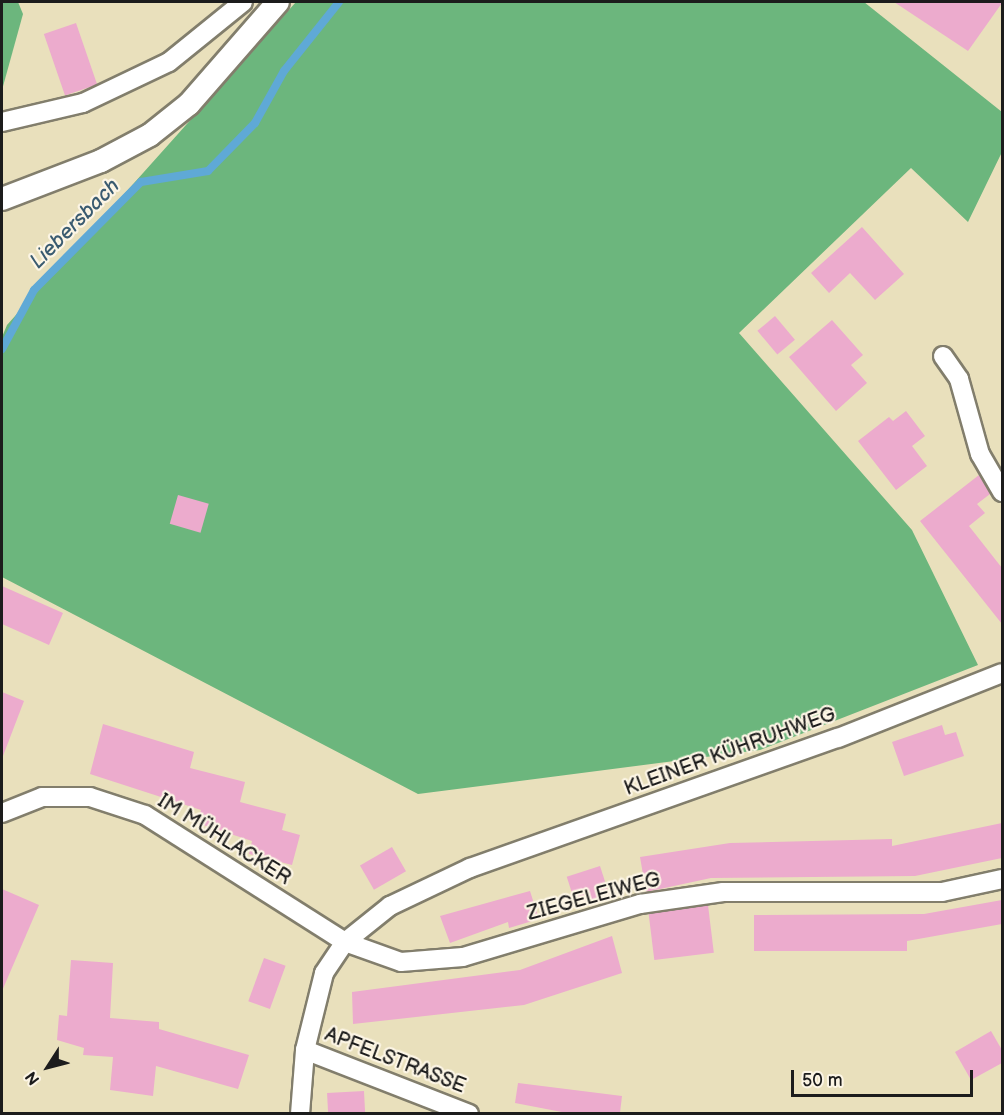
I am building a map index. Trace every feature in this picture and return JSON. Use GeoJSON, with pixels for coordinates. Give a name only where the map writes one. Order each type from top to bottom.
{"type":"FeatureCollection","features":[{"type":"Feature","properties":{"kind":"street"},"geometry":{"type":"LineString","coordinates":[[2,122],[83,103],[169,62],[243,2]]}},
{"type":"Feature","properties":{"kind":"street"},"geometry":{"type":"LineString","coordinates":[[2,199],[101,162],[150,135],[189,104],[278,2]]}},
{"type":"Feature","properties":{"kind":"street"},"geometry":{"type":"LineString","coordinates":[[943,356],[959,379],[980,454],[1002,492]]}},
{"type":"Feature","properties":{"kind":"street"},"geometry":{"type":"LineString","coordinates":[[961,688],[1002,663]]}},
{"type":"Feature","properties":{"kind":"street","name":"KLEINER KÜHRUHWEG"},"geometry":{"type":"LineString","coordinates":[[300,1113],[305,1050],[324,973],[345,942],[390,906],[470,868],[838,738],[1002,673]]}},
{"type":"Feature","properties":{"kind":"street","name":"IM MÜHLACKER"},"geometry":{"type":"LineString","coordinates":[[2,813],[42,797],[90,797],[145,815],[345,942]]}},
{"type":"Feature","properties":{"kind":"street","name":"ZIEGELEIWEG"},"geometry":{"type":"LineString","coordinates":[[345,942],[382,958],[420,963],[463,957],[640,904],[723,892],[942,892],[1002,879]]}},
{"type":"Feature","properties":{"kind":"street","name":"APFELSTRASSE"},"geometry":{"type":"LineString","coordinates":[[305,1050],[469,1113]]}},
{"type":"Feature","properties":{"kind":"green space"},"geometry":{"type":"Polygon","coordinates":[[[2,2],[18,2],[23,14],[2,90],[2,2]]]}},
{"type":"Feature","properties":{"kind":"green space"},"geometry":{"type":"Polygon","coordinates":[[[296,2],[864,2],[1002,112],[1002,152],[968,222],[911,168],[739,333],[912,530],[978,665],[760,750],[418,794],[2,577],[2,337],[7,325],[296,2]]]}},
{"type":"Feature","properties":{"kind":"building"},"geometry":{"type":"Polygon","coordinates":[[[894,2],[1002,2],[1002,3],[968,51],[894,2]]]}},
{"type":"Feature","properties":{"kind":"building"},"geometry":{"type":"Polygon","coordinates":[[[76,23],[97,84],[65,96],[44,34],[76,23]]]}},
{"type":"Feature","properties":{"kind":"building"},"geometry":{"type":"Polygon","coordinates":[[[862,227],[904,274],[875,300],[850,273],[829,293],[811,273],[862,227]]]}},
{"type":"Feature","properties":{"kind":"building"},"geometry":{"type":"Polygon","coordinates":[[[775,316],[795,340],[777,355],[757,331],[775,316]]]}},
{"type":"Feature","properties":{"kind":"building"},"geometry":{"type":"Polygon","coordinates":[[[832,320],[863,355],[851,365],[867,383],[836,411],[789,357],[832,320]]]}},
{"type":"Feature","properties":{"kind":"building"},"geometry":{"type":"Polygon","coordinates":[[[906,411],[925,436],[912,446],[927,466],[896,490],[858,441],[889,417],[893,421],[906,411]]]}},
{"type":"Feature","properties":{"kind":"building"},"geometry":{"type":"Polygon","coordinates":[[[979,475],[990,494],[977,504],[985,513],[969,526],[1002,568],[1002,624],[920,521],[979,475]]]}},
{"type":"Feature","properties":{"kind":"building"},"geometry":{"type":"Polygon","coordinates":[[[178,495],[209,504],[200,533],[170,524],[178,495]]]}},
{"type":"Feature","properties":{"kind":"building"},"geometry":{"type":"Polygon","coordinates":[[[2,586],[63,613],[49,645],[2,624],[2,586]]]}},
{"type":"Feature","properties":{"kind":"building"},"geometry":{"type":"Polygon","coordinates":[[[2,692],[24,701],[3,756],[2,756],[2,692]]]}},
{"type":"Feature","properties":{"kind":"building"},"geometry":{"type":"Polygon","coordinates":[[[103,724],[194,752],[190,768],[245,782],[240,802],[286,814],[282,830],[300,835],[292,865],[249,854],[252,841],[197,823],[201,810],[90,774],[103,724]]]}},
{"type":"Feature","properties":{"kind":"building"},"geometry":{"type":"Polygon","coordinates":[[[942,725],[945,735],[956,732],[964,756],[904,776],[892,742],[942,725]]]}},
{"type":"Feature","properties":{"kind":"building"},"geometry":{"type":"Polygon","coordinates":[[[1002,823],[1002,858],[915,876],[711,878],[646,892],[640,857],[730,843],[892,839],[892,846],[1002,823]]]}},
{"type":"Feature","properties":{"kind":"building"},"geometry":{"type":"Polygon","coordinates":[[[392,847],[406,871],[374,890],[360,866],[392,847]]]}},
{"type":"Feature","properties":{"kind":"building"},"geometry":{"type":"Polygon","coordinates":[[[600,866],[610,897],[577,908],[567,877],[600,866]]]}},
{"type":"Feature","properties":{"kind":"building"},"geometry":{"type":"Polygon","coordinates":[[[2,889],[39,905],[2,991],[2,889]]]}},
{"type":"Feature","properties":{"kind":"building"},"geometry":{"type":"Polygon","coordinates":[[[530,891],[539,919],[509,928],[508,922],[450,943],[440,916],[530,891]]]}},
{"type":"Feature","properties":{"kind":"building"},"geometry":{"type":"Polygon","coordinates":[[[1002,900],[1002,924],[907,941],[907,951],[754,951],[754,915],[924,914],[1002,900]]]}},
{"type":"Feature","properties":{"kind":"building"},"geometry":{"type":"Polygon","coordinates":[[[708,905],[714,953],[654,960],[648,912],[708,905]]]}},
{"type":"Feature","properties":{"kind":"building"},"geometry":{"type":"Polygon","coordinates":[[[612,936],[622,973],[524,1005],[353,1024],[352,992],[520,970],[612,936]]]}},
{"type":"Feature","properties":{"kind":"building"},"geometry":{"type":"Polygon","coordinates":[[[264,958],[286,966],[270,1009],[248,1001],[264,958]]]}},
{"type":"Feature","properties":{"kind":"building"},"geometry":{"type":"Polygon","coordinates":[[[71,960],[113,963],[110,1018],[159,1022],[159,1029],[249,1055],[238,1089],[156,1066],[153,1096],[110,1090],[113,1057],[83,1055],[84,1048],[57,1040],[59,1015],[67,1016],[71,960]]]}},
{"type":"Feature","properties":{"kind":"building"},"geometry":{"type":"Polygon","coordinates":[[[991,1031],[1002,1050],[1002,1063],[971,1080],[955,1052],[991,1031]]]}},
{"type":"Feature","properties":{"kind":"building"},"geometry":{"type":"Polygon","coordinates":[[[518,1083],[622,1096],[620,1113],[567,1113],[515,1103],[518,1083]]]}},
{"type":"Feature","properties":{"kind":"building"},"geometry":{"type":"Polygon","coordinates":[[[364,1091],[365,1113],[328,1114],[327,1093],[364,1091]]]}},
{"type":"Feature","properties":{"kind":"waterway","name":"Liebersbach"},"geometry":{"type":"LineString","coordinates":[[2,349],[34,290],[141,182],[208,171],[255,123],[284,71],[339,2]]}}]}
